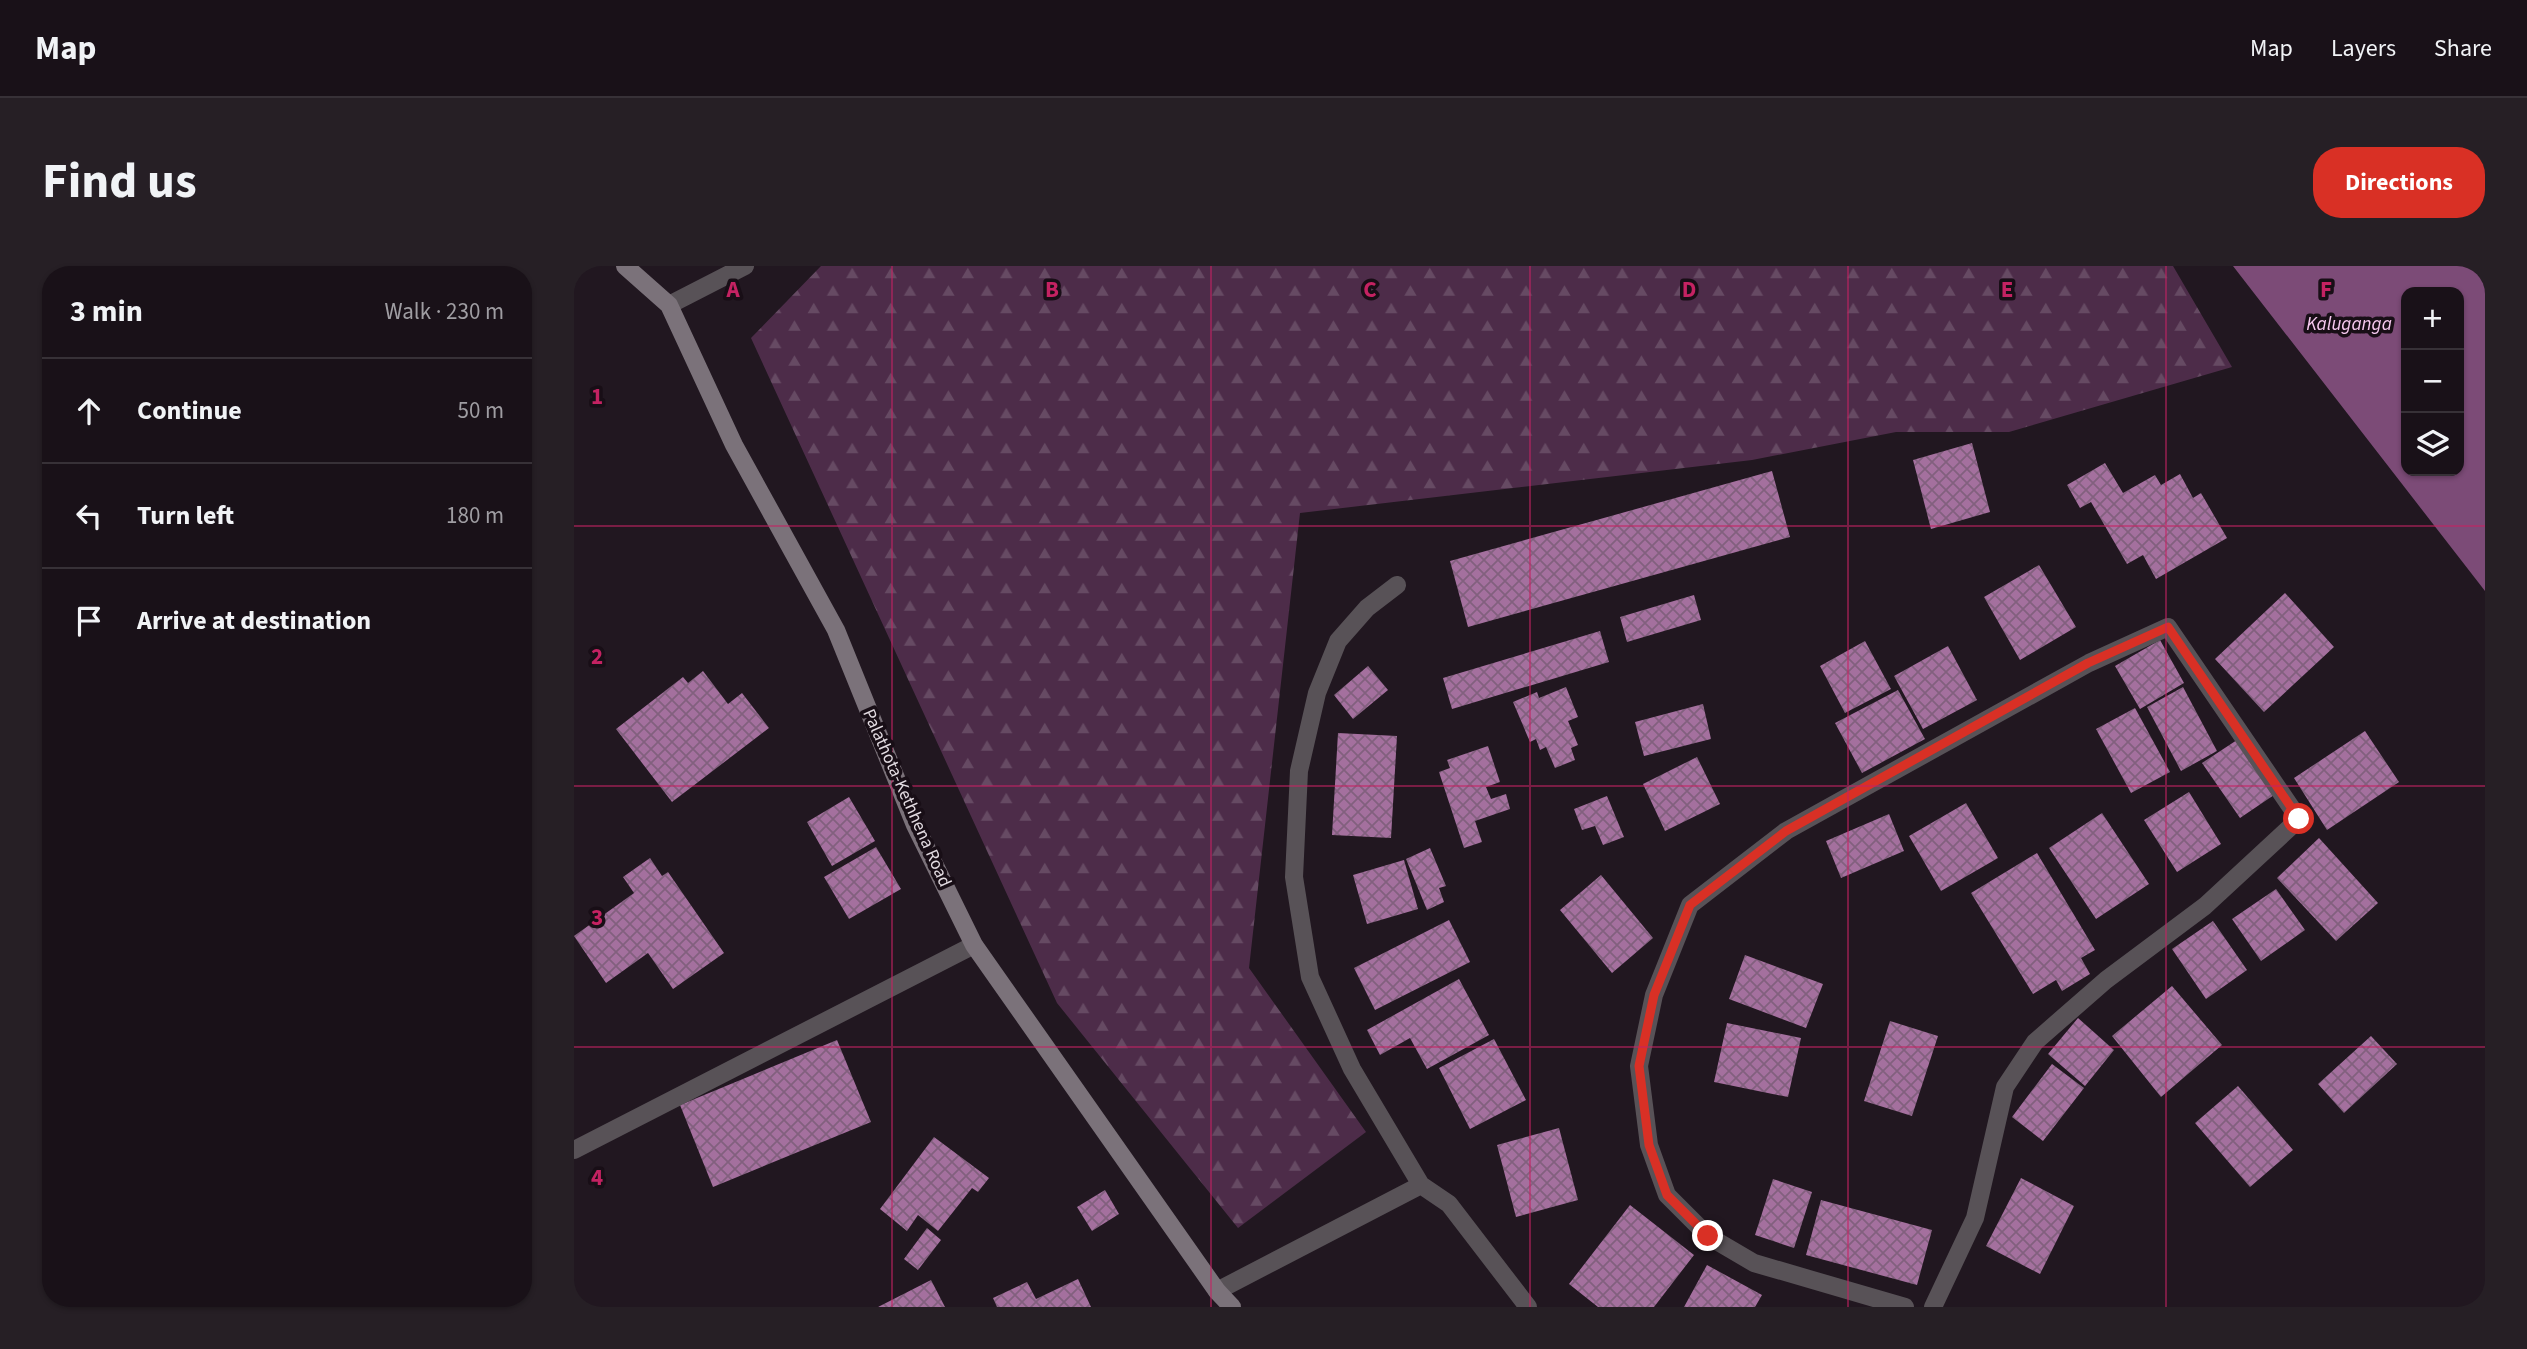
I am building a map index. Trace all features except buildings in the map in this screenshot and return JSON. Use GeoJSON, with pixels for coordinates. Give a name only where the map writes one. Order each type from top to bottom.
{"type":"FeatureCollection","features":[{"type":"Feature","properties":{"kind":"street","name":"Palathota-Kethhena Road"},"geometry":{"type":"LineString","coordinates":[[625,266],[669,306],[734,445],[836,630],[915,825],[974,945],[1217,1291],[1232,1307]]}},
{"type":"Feature","properties":{"kind":"street"},"geometry":{"type":"LineString","coordinates":[[669,306],[745,266]]}},
{"type":"Feature","properties":{"kind":"street"},"geometry":{"type":"LineString","coordinates":[[1397,585],[1367,608],[1338,641],[1317,694],[1299,771],[1294,877],[1310,977],[1352,1069],[1421,1185],[1449,1204],[1528,1307]]}},
{"type":"Feature","properties":{"kind":"street"},"geometry":{"type":"LineString","coordinates":[[1905,1307],[1754,1263],[1708,1236],[1667,1195],[1649,1145],[1639,1066],[1654,995],[1690,905],[1786,831],[2088,663],[2168,627],[2299,819],[2205,906],[2106,981],[2035,1042],[2005,1087],[1975,1218],[1933,1307]]}},
{"type":"Feature","properties":{"kind":"street"},"geometry":{"type":"LineString","coordinates":[[574,1150],[974,945]]}},
{"type":"Feature","properties":{"kind":"street"},"geometry":{"type":"LineString","coordinates":[[1217,1291],[1421,1185]]}},
{"type":"Feature","properties":{"kind":"green space"},"geometry":{"type":"Polygon","coordinates":[[[821,266],[2173,266],[2232,367],[2009,432],[1896,432],[1752,460],[1300,513],[1249,968],[1366,1132],[1238,1228],[1057,1003],[751,338],[821,266]]]}},
{"type":"Feature","properties":{"kind":"water","name":"Kaluganga"},"geometry":{"type":"Polygon","coordinates":[[[2233,266],[2485,266],[2485,591],[2233,266]]]}},
{"type":"Feature","properties":{"kind":"route"},"geometry":{"type":"LineString","coordinates":[[1708,1236],[1667,1195],[1649,1145],[1639,1066],[1654,995],[1690,905],[1786,831],[2088,663],[2168,627],[2299,819]]}}]}
